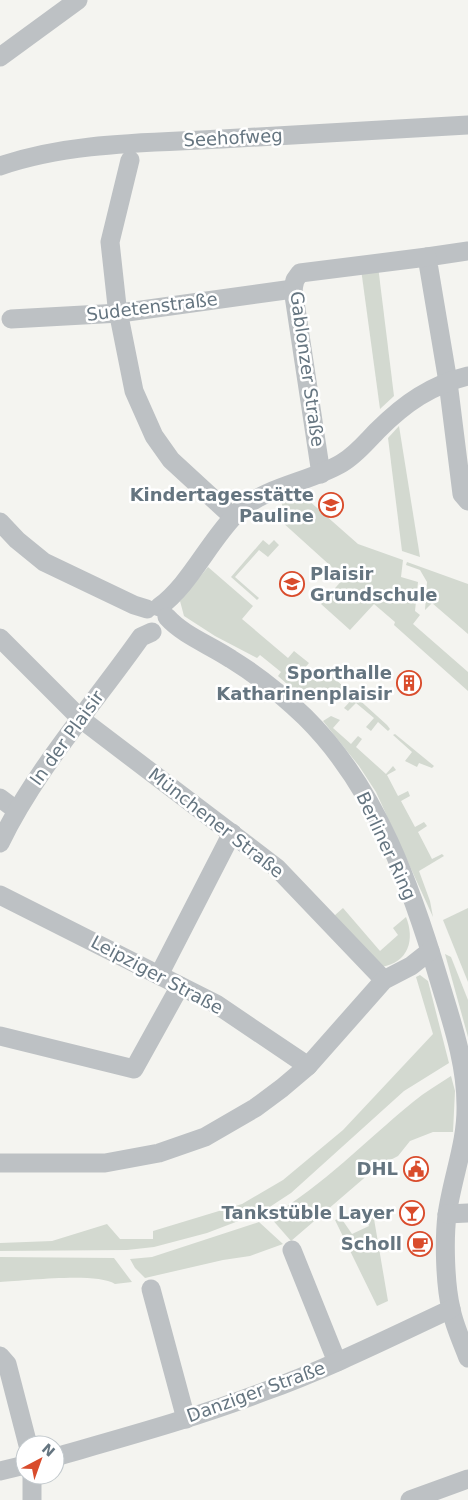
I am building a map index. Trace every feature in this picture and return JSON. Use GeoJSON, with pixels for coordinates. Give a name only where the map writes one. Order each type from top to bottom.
{"type":"FeatureCollection","features":[{"type":"Feature","properties":{"kind":"street"},"geometry":{"type":"LineString","coordinates":[[0,57],[78,0]]}},
{"type":"Feature","properties":{"kind":"street","name":"Seehofweg"},"geometry":{"type":"LineString","coordinates":[[0,166],[21,159],[64,151],[130,144],[468,124]]}},
{"type":"Feature","properties":{"kind":"street"},"geometry":{"type":"LineString","coordinates":[[130,160],[110,242],[134,391],[154,436],[171,460],[233,517]]}},
{"type":"Feature","properties":{"kind":"street"},"geometry":{"type":"LineString","coordinates":[[468,251],[427,257],[448,382],[462,494],[468,501]]}},
{"type":"Feature","properties":{"kind":"street","name":"Gablonzer Straße"},"geometry":{"type":"LineString","coordinates":[[321,474],[293,288],[295,280],[300,274],[427,257]]}},
{"type":"Feature","properties":{"kind":"street","name":"Sudetenstraße"},"geometry":{"type":"LineString","coordinates":[[11,319],[120,313],[293,288]]}},
{"type":"Feature","properties":{"kind":"street","name":"In der Plaisir"},"geometry":{"type":"LineString","coordinates":[[0,843],[16,810],[81,719],[155,618],[233,517],[253,502],[279,489],[321,474],[349,459],[403,406],[424,392],[468,376]]}},
{"type":"Feature","properties":{"kind":"street","name":"Berliner Ring"},"geometry":{"type":"LineString","coordinates":[[0,522],[17,540],[44,562],[232,659],[261,680],[306,718],[341,759],[373,809],[393,853],[430,951],[453,1025],[465,1081],[466,1123],[447,1214],[446,1259],[451,1309],[468,1358]]}},
{"type":"Feature","properties":{"kind":"street","name":"Münchener Straße"},"geometry":{"type":"LineString","coordinates":[[0,638],[81,719],[277,868],[384,980]]}},
{"type":"Feature","properties":{"kind":"street"},"geometry":{"type":"LineString","coordinates":[[0,798],[16,810]]}},
{"type":"Feature","properties":{"kind":"street"},"geometry":{"type":"LineString","coordinates":[[159,975],[232,833]]}},
{"type":"Feature","properties":{"kind":"street","name":"Leipziger Straße"},"geometry":{"type":"LineString","coordinates":[[0,895],[216,1004],[308,1066]]}},
{"type":"Feature","properties":{"kind":"street"},"geometry":{"type":"LineString","coordinates":[[0,1163],[96,1163],[159,1153],[205,1137],[255,1108],[308,1066],[384,980],[411,966],[430,951]]}},
{"type":"Feature","properties":{"kind":"street"},"geometry":{"type":"LineString","coordinates":[[0,1036],[134,1069],[180,986]]}},
{"type":"Feature","properties":{"kind":"street"},"geometry":{"type":"LineString","coordinates":[[447,1214],[468,1213]]}},
{"type":"Feature","properties":{"kind":"street"},"geometry":{"type":"LineString","coordinates":[[292,1250],[337,1362]]}},
{"type":"Feature","properties":{"kind":"street"},"geometry":{"type":"LineString","coordinates":[[151,1289],[186,1419]]}},
{"type":"Feature","properties":{"kind":"street","name":"Danziger Straße"},"geometry":{"type":"LineString","coordinates":[[65,1454],[186,1419],[263,1392],[337,1362],[451,1309]]}},
{"type":"Feature","properties":{"kind":"street"},"geometry":{"type":"LineString","coordinates":[[4,1360],[25,1435]]}},
{"type":"Feature","properties":{"kind":"street"},"geometry":{"type":"LineString","coordinates":[[0,1471],[15,1467]]}},
{"type":"Feature","properties":{"kind":"street"},"geometry":{"type":"LineString","coordinates":[[410,1500],[468,1479]]}},
{"type":"Feature","properties":{"kind":"street"},"geometry":{"type":"LineString","coordinates":[[32,1485],[32,1500]]}},
{"type":"Feature","properties":{"kind":"shaded area"},"geometry":{"type":"Polygon","coordinates":[[[378,266],[394,396],[380,409],[361,269],[378,266]]]}},
{"type":"Feature","properties":{"kind":"shaded area"},"geometry":{"type":"Polygon","coordinates":[[[399,426],[420,557],[402,551],[388,438],[399,426]]]}},
{"type":"Feature","properties":{"kind":"shaded area"},"geometry":{"type":"Polygon","coordinates":[[[299,492],[358,544],[403,560],[401,577],[418,582],[415,611],[420,615],[413,624],[468,672],[468,691],[394,625],[395,622],[374,604],[350,630],[321,604],[344,578],[271,512],[283,507],[280,499],[299,492]]]}},
{"type":"Feature","properties":{"kind":"shaded area"},"geometry":{"type":"Polygon","coordinates":[[[263,540],[269,545],[274,540],[279,545],[268,557],[259,550],[235,577],[259,598],[257,600],[231,577],[263,540]]]}},
{"type":"Feature","properties":{"kind":"shaded area"},"geometry":{"type":"Polygon","coordinates":[[[407,562],[468,584],[468,634],[432,603],[425,610],[427,582],[420,570],[406,565],[407,562]]]}},
{"type":"Feature","properties":{"kind":"shaded area"},"geometry":{"type":"Polygon","coordinates":[[[208,567],[253,606],[242,619],[288,658],[294,651],[309,663],[303,670],[317,682],[327,672],[352,694],[345,702],[331,697],[314,701],[302,697],[278,676],[281,672],[260,655],[257,658],[215,636],[184,616],[180,601],[208,567]]]}},
{"type":"Feature","properties":{"kind":"shaded area"},"geometry":{"type":"Polygon","coordinates":[[[355,696],[387,725],[390,729],[388,731],[378,722],[371,731],[366,727],[374,718],[356,703],[348,711],[344,708],[355,696]]]}},
{"type":"Feature","properties":{"kind":"shaded area"},"geometry":{"type":"Polygon","coordinates":[[[331,716],[340,720],[333,728],[351,744],[358,736],[362,739],[356,747],[386,774],[393,766],[396,770],[387,775],[398,796],[408,791],[410,796],[401,801],[415,827],[424,822],[427,826],[418,832],[432,859],[442,854],[444,856],[419,871],[430,901],[433,917],[376,792],[359,766],[323,721],[331,716]]]}},
{"type":"Feature","properties":{"kind":"shaded area"},"geometry":{"type":"Polygon","coordinates":[[[395,734],[434,766],[432,768],[419,763],[417,767],[405,761],[412,752],[393,735],[395,734]]]}},
{"type":"Feature","properties":{"kind":"shaded area"},"geometry":{"type":"Polygon","coordinates":[[[343,908],[380,951],[398,935],[393,928],[406,917],[410,934],[404,955],[398,961],[381,967],[334,916],[343,908]]]}},
{"type":"Feature","properties":{"kind":"shaded area"},"geometry":{"type":"Polygon","coordinates":[[[468,908],[468,982],[443,920],[468,908]]]}},
{"type":"Feature","properties":{"kind":"shaded area"},"geometry":{"type":"Polygon","coordinates":[[[445,954],[451,957],[468,1000],[468,1037],[445,954]]]}},
{"type":"Feature","properties":{"kind":"shaded area"},"geometry":{"type":"Polygon","coordinates":[[[420,975],[428,981],[449,1063],[404,1091],[291,1193],[262,1212],[207,1233],[154,1247],[127,1250],[0,1251],[0,1243],[52,1241],[107,1224],[120,1239],[153,1239],[153,1231],[242,1204],[283,1180],[343,1130],[433,1034],[416,977],[420,975]]]}},
{"type":"Feature","properties":{"kind":"shaded area"},"geometry":{"type":"Polygon","coordinates":[[[451,1076],[455,1091],[453,1132],[433,1132],[410,1141],[398,1156],[377,1167],[291,1241],[270,1217],[309,1191],[413,1102],[451,1076]]]}},
{"type":"Feature","properties":{"kind":"shaded area"},"geometry":{"type":"Polygon","coordinates":[[[373,1213],[388,1301],[377,1306],[335,1220],[341,1218],[352,1234],[369,1226],[365,1216],[373,1213]]]}},
{"type":"Feature","properties":{"kind":"shaded area"},"geometry":{"type":"Polygon","coordinates":[[[259,1222],[283,1244],[250,1256],[223,1260],[145,1278],[135,1268],[130,1259],[152,1257],[259,1222]]]}},
{"type":"Feature","properties":{"kind":"shaded area"},"geometry":{"type":"Polygon","coordinates":[[[0,1257],[114,1258],[132,1282],[115,1284],[106,1280],[77,1278],[0,1282],[0,1257]]]}},
{"type":"Feature","properties":{"kind":"place","name":"Kindertagesstätte Pauline"},"geometry":{"type":"Point","coordinates":[331,505]}},
{"type":"Feature","properties":{"kind":"place","name":"Plaisir Grundschule"},"geometry":{"type":"Point","coordinates":[292,584]}},
{"type":"Feature","properties":{"kind":"place","name":"Sporthalle Katharinenplaisir"},"geometry":{"type":"Point","coordinates":[409,683]}},
{"type":"Feature","properties":{"kind":"place","name":"DHL"},"geometry":{"type":"Point","coordinates":[416,1169]}},
{"type":"Feature","properties":{"kind":"place","name":"Tankstüble Layer"},"geometry":{"type":"Point","coordinates":[412,1213]}},
{"type":"Feature","properties":{"kind":"place","name":"Scholl"},"geometry":{"type":"Point","coordinates":[420,1244]}}]}
